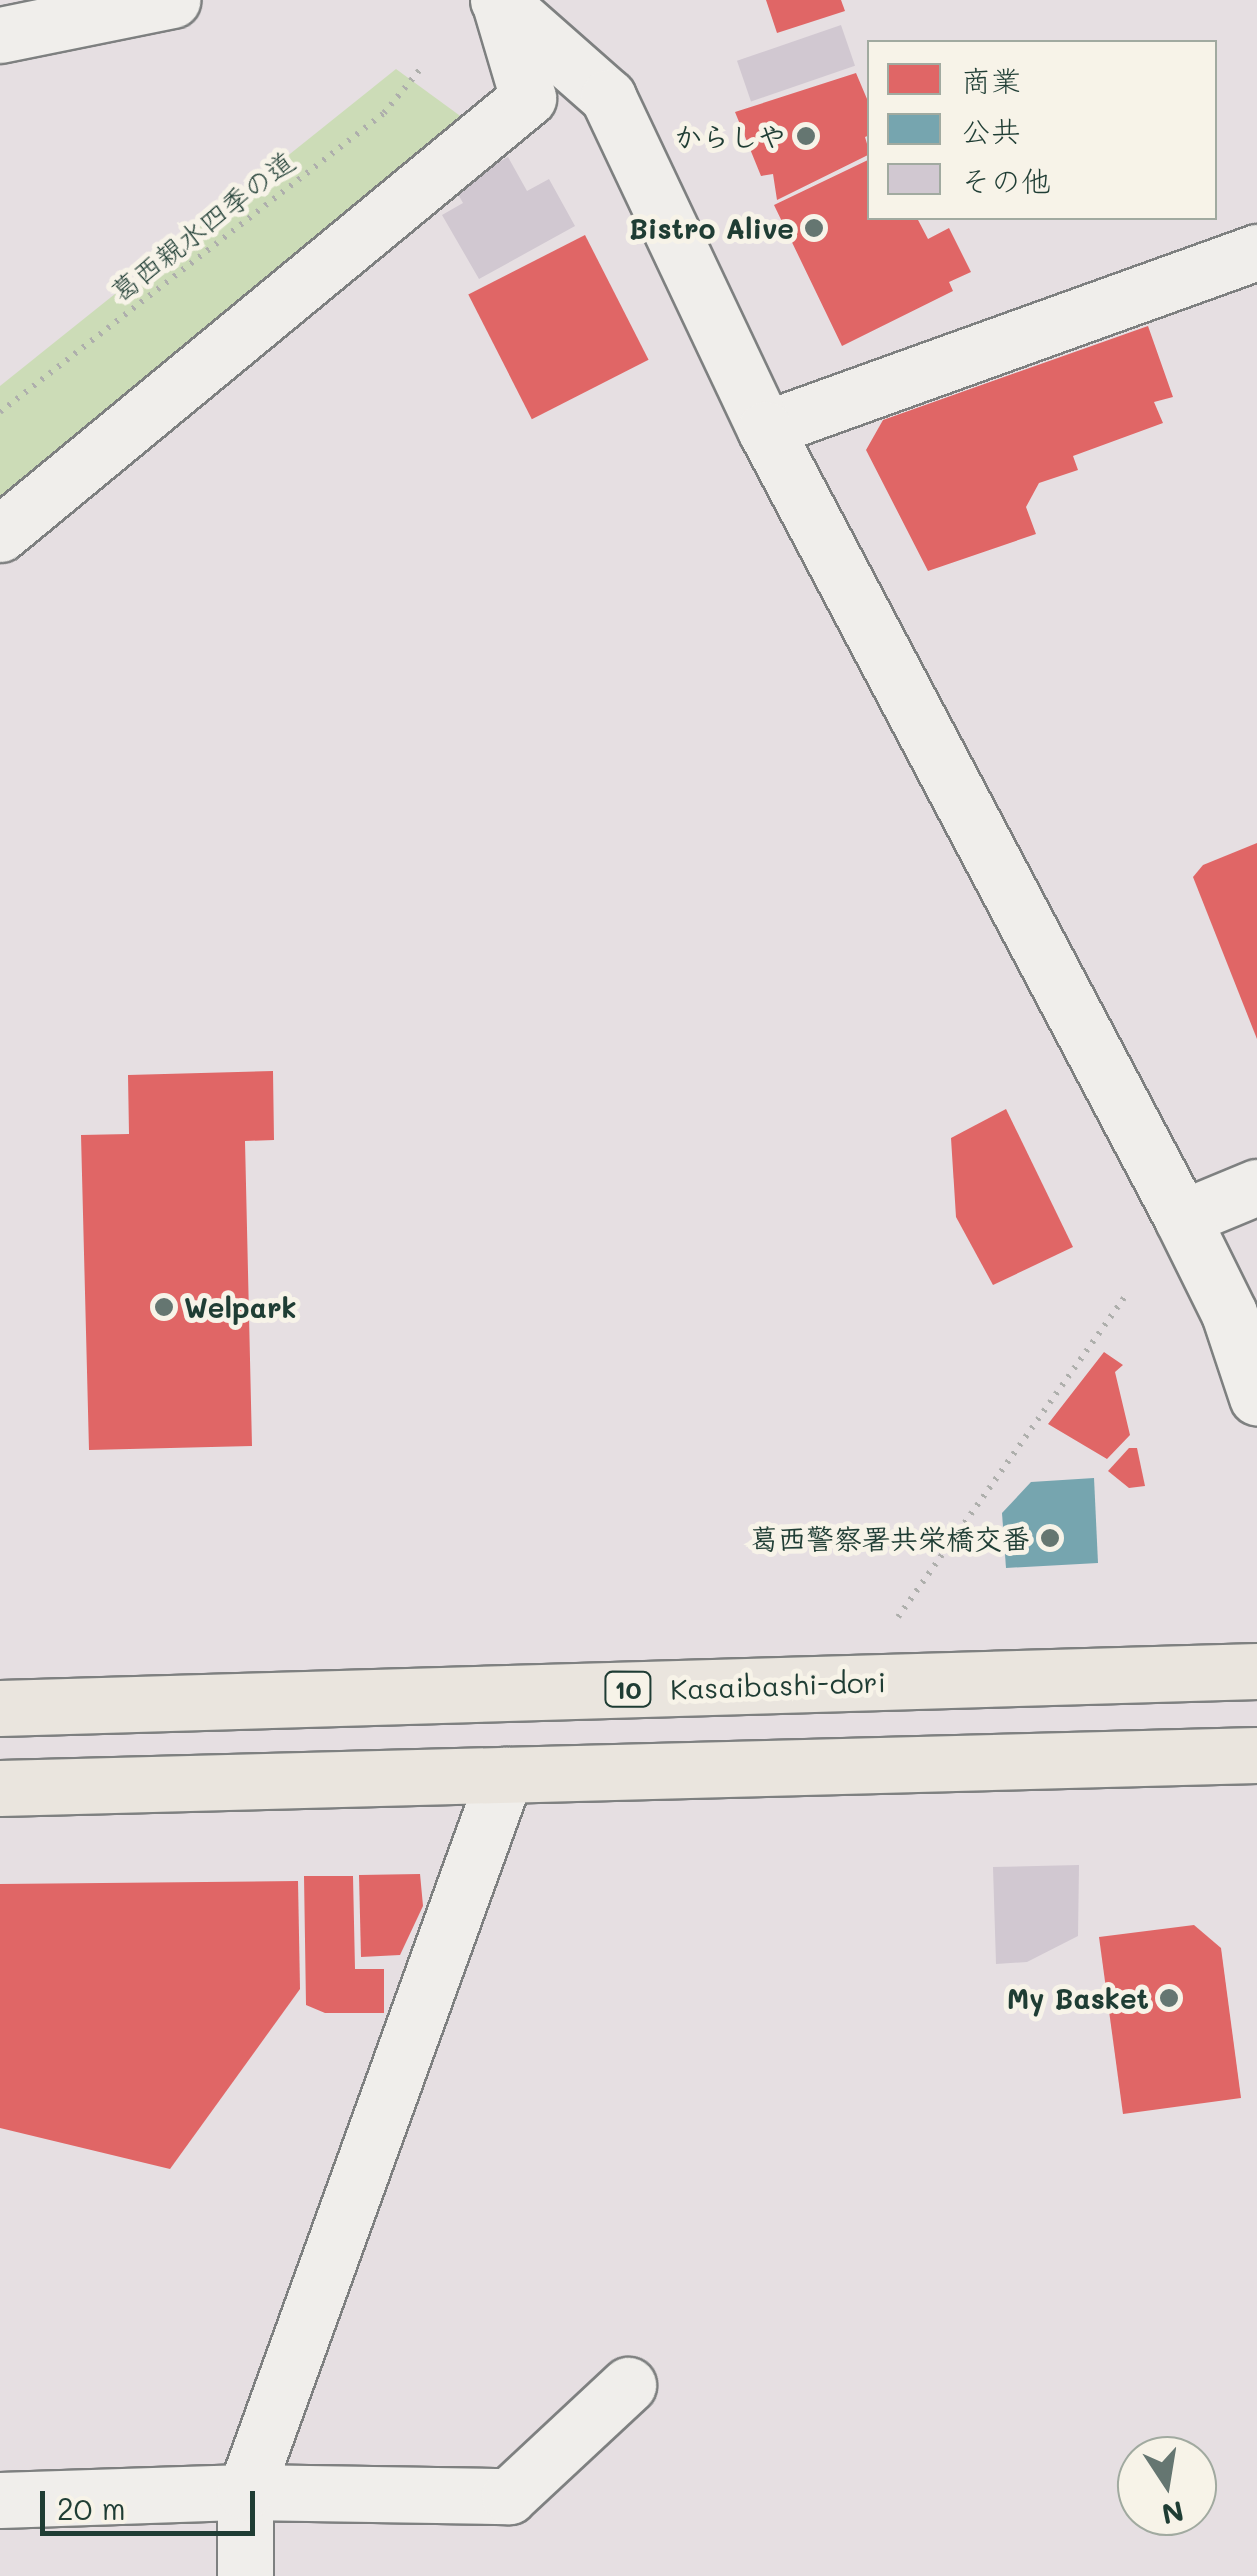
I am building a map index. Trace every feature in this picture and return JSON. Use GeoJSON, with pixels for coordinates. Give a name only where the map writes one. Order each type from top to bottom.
{"type":"FeatureCollection","features":[{"type":"Feature","properties":{"kind":"main road","name":"Kasaibashi-dori"},"geometry":{"type":"LineString","coordinates":[[0,1708],[1257,1671]]}},
{"type":"Feature","properties":{"kind":"main road"},"geometry":{"type":"LineString","coordinates":[[0,1788],[1257,1755]]}},
{"type":"Feature","properties":{"kind":"street"},"geometry":{"type":"LineString","coordinates":[[0,35],[172,0]]}},
{"type":"Feature","properties":{"kind":"street"},"geometry":{"type":"LineString","coordinates":[[498,0],[608,97],[765,430],[1182,1218],[1229,1313],[1257,1396]]}},
{"type":"Feature","properties":{"kind":"street"},"geometry":{"type":"LineString","coordinates":[[0,534],[528,98],[498,0]]}},
{"type":"Feature","properties":{"kind":"street"},"geometry":{"type":"LineString","coordinates":[[765,430],[1257,252]]}},
{"type":"Feature","properties":{"kind":"street"},"geometry":{"type":"LineString","coordinates":[[1182,1218],[1257,1187]]}},
{"type":"Feature","properties":{"kind":"street"},"geometry":{"type":"LineString","coordinates":[[244,2576],[245,2492],[504,1775]]}},
{"type":"Feature","properties":{"kind":"street"},"geometry":{"type":"LineString","coordinates":[[0,2500],[245,2492],[509,2496],[628,2385]]}},
{"type":"Feature","properties":{"kind":"path","name":"葛西親水四季の道"},"geometry":{"type":"LineString","coordinates":[[0,412],[384,113],[422,67]]}},
{"type":"Feature","properties":{"kind":"path"},"geometry":{"type":"LineString","coordinates":[[897,1619],[1128,1292]]}},
{"type":"Feature","properties":{"kind":"green space"},"geometry":{"type":"Polygon","coordinates":[[[396,69],[474,126],[0,515],[0,386],[396,69]]]}},
{"type":"Feature","properties":{"kind":"building: 商業"},"geometry":{"type":"Polygon","coordinates":[[[766,0],[841,0],[845,11],[777,33],[766,0]]]}},
{"type":"Feature","properties":{"kind":"building: 商業","name":"からしや"},"geometry":{"type":"Polygon","coordinates":[[[856,73],[867,99],[867,155],[777,200],[773,174],[761,176],[735,112],[856,73]]]}},
{"type":"Feature","properties":{"kind":"building: 商業"},"geometry":{"type":"Polygon","coordinates":[[[867,160],[867,220],[918,220],[928,239],[949,228],[971,272],[949,282],[953,291],[842,346],[774,205],[867,160]]]}},
{"type":"Feature","properties":{"kind":"building: 商業"},"geometry":{"type":"Polygon","coordinates":[[[585,235],[649,360],[532,419],[468,294],[585,235]]]}},
{"type":"Feature","properties":{"kind":"building: 商業"},"geometry":{"type":"Polygon","coordinates":[[[1148,326],[1173,397],[1154,402],[1163,423],[1073,456],[1078,470],[1039,483],[1026,507],[1036,534],[928,571],[866,450],[883,420],[1148,326]]]}},
{"type":"Feature","properties":{"kind":"building: 商業"},"geometry":{"type":"Polygon","coordinates":[[[1257,843],[1257,1039],[1193,877],[1203,865],[1257,843]]]}},
{"type":"Feature","properties":{"kind":"building: 商業"},"geometry":{"type":"Polygon","coordinates":[[[273,1071],[274,1140],[245,1141],[252,1446],[89,1450],[81,1135],[129,1134],[128,1075],[273,1071]]]}},
{"type":"Feature","properties":{"kind":"building: 商業"},"geometry":{"type":"Polygon","coordinates":[[[1006,1109],[1073,1247],[993,1285],[956,1217],[951,1138],[1006,1109]]]}},
{"type":"Feature","properties":{"kind":"building: 商業"},"geometry":{"type":"Polygon","coordinates":[[[1104,1352],[1123,1365],[1115,1372],[1130,1435],[1107,1459],[1048,1424],[1104,1352]]]}},
{"type":"Feature","properties":{"kind":"building: 商業"},"geometry":{"type":"Polygon","coordinates":[[[1129,1448],[1137,1448],[1145,1486],[1129,1488],[1108,1471],[1129,1448]]]}},
{"type":"Feature","properties":{"kind":"building: 商業"},"geometry":{"type":"Polygon","coordinates":[[[420,1874],[423,1906],[400,1955],[361,1957],[359,1875],[420,1874]]]}},
{"type":"Feature","properties":{"kind":"building: 商業"},"geometry":{"type":"Polygon","coordinates":[[[304,1876],[353,1876],[355,1969],[384,1969],[384,2013],[325,2013],[306,2005],[304,1876]]]}},
{"type":"Feature","properties":{"kind":"building: 商業"},"geometry":{"type":"Polygon","coordinates":[[[298,1881],[300,1989],[170,2169],[0,2128],[0,1884],[298,1881]]]}},
{"type":"Feature","properties":{"kind":"building: 商業"},"geometry":{"type":"Polygon","coordinates":[[[1194,1925],[1221,1948],[1241,2098],[1123,2114],[1099,1937],[1194,1925]]]}},
{"type":"Feature","properties":{"kind":"building: 公共","name":"葛西警察署共栄橋交番"},"geometry":{"type":"Polygon","coordinates":[[[1094,1478],[1098,1563],[1006,1568],[1002,1513],[1031,1482],[1094,1478]]]}},
{"type":"Feature","properties":{"kind":"building: その他"},"geometry":{"type":"Polygon","coordinates":[[[841,25],[855,66],[751,101],[737,61],[841,25]]]}},
{"type":"Feature","properties":{"kind":"building: その他"},"geometry":{"type":"Polygon","coordinates":[[[508,157],[527,191],[549,179],[575,226],[479,279],[442,215],[463,203],[454,187],[508,157]]]}},
{"type":"Feature","properties":{"kind":"building: その他"},"geometry":{"type":"Polygon","coordinates":[[[1079,1865],[1078,1936],[1027,1962],[996,1964],[993,1867],[1079,1865]]]}},
{"type":"Feature","properties":{"kind":"place","name":"からしや"},"geometry":{"type":"Point","coordinates":[806,136]}},
{"type":"Feature","properties":{"kind":"place","name":"Bistro Alive"},"geometry":{"type":"Point","coordinates":[814,228]}},
{"type":"Feature","properties":{"kind":"place","name":"Welpark"},"geometry":{"type":"Point","coordinates":[164,1307]}},
{"type":"Feature","properties":{"kind":"place","name":"葛西警察署共栄橋交番"},"geometry":{"type":"Point","coordinates":[1050,1538]}},
{"type":"Feature","properties":{"kind":"place","name":"My Basket"},"geometry":{"type":"Point","coordinates":[1169,1998]}}]}
